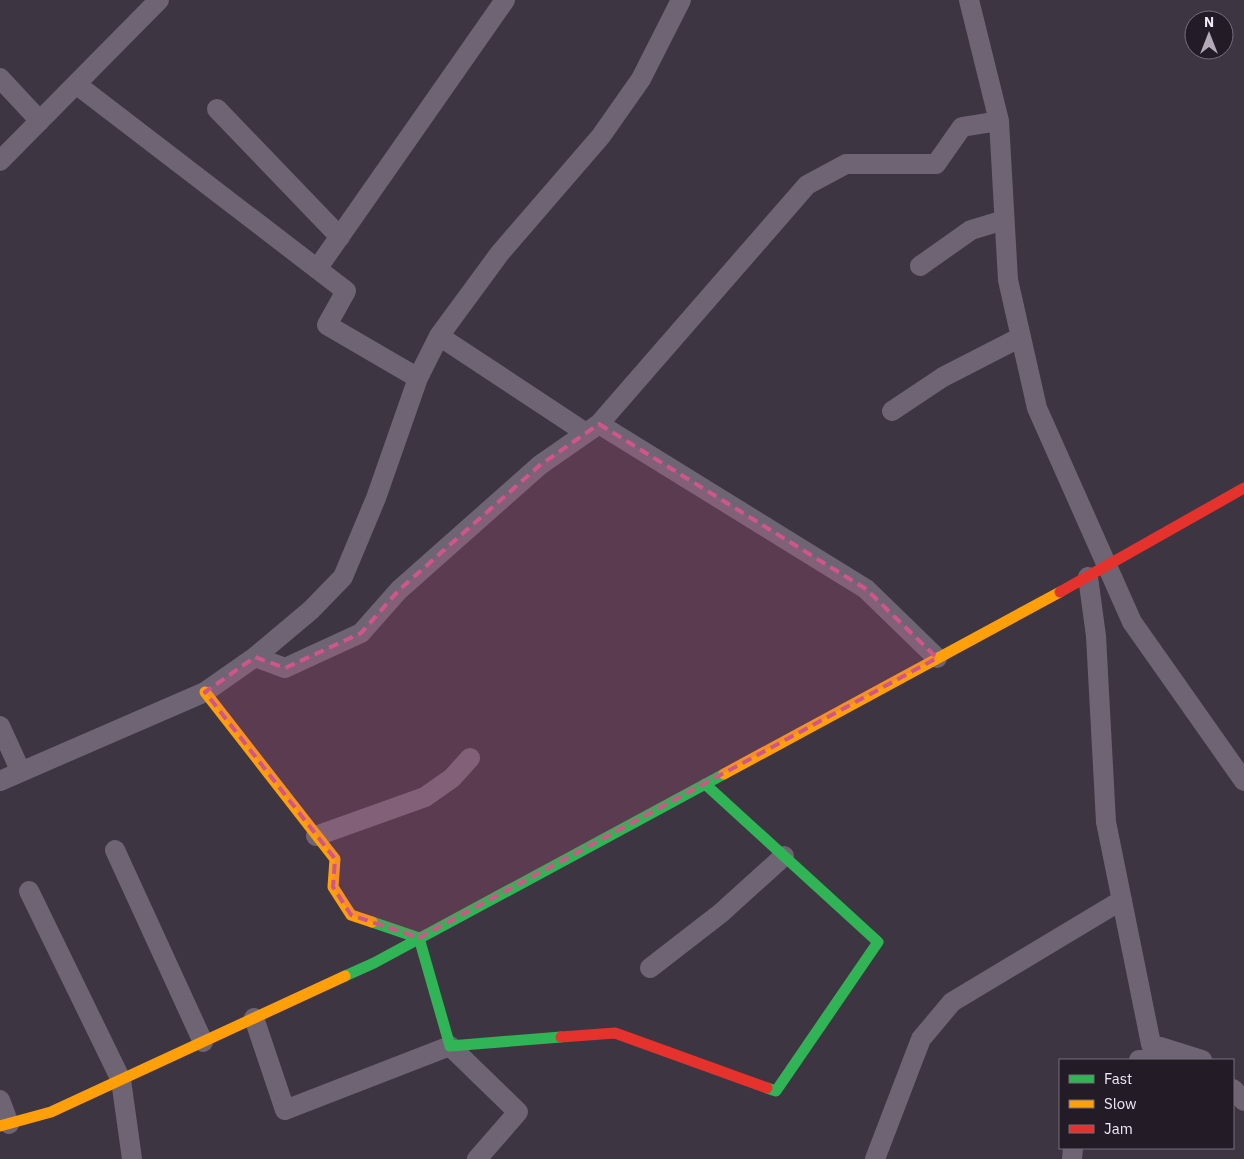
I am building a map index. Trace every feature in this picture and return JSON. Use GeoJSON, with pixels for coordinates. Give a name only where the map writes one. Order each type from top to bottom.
{"type":"FeatureCollection","features":[{"type":"Feature","properties":{"kind":"main road"},"geometry":{"type":"LineString","coordinates":[[5,1125],[51,1112],[374,963],[1088,577],[1244,488]]}},
{"type":"Feature","properties":{"kind":"main road"},"geometry":{"type":"LineString","coordinates":[[205,692],[335,859],[333,887],[351,914],[419,938]]}},
{"type":"Feature","properties":{"kind":"main road"},"geometry":{"type":"LineString","coordinates":[[419,938],[450,1046],[615,1033],[776,1091],[878,942],[704,784]]}},
{"type":"Feature","properties":{"kind":"street"},"geometry":{"type":"LineString","coordinates":[[0,161],[158,0]]}},
{"type":"Feature","properties":{"kind":"street"},"geometry":{"type":"LineString","coordinates":[[317,270],[505,0]]}},
{"type":"Feature","properties":{"kind":"street"},"geometry":{"type":"LineString","coordinates":[[0,781],[205,692],[255,657],[312,610],[343,577],[376,498],[418,378],[438,336],[500,253],[601,136],[641,78],[681,0]]}},
{"type":"Feature","properties":{"kind":"street"},"geometry":{"type":"LineString","coordinates":[[969,0],[999,121],[1008,280],[1037,408],[1132,622],[1244,780]]}},
{"type":"Feature","properties":{"kind":"street"},"geometry":{"type":"LineString","coordinates":[[0,78],[40,121]]}},
{"type":"Feature","properties":{"kind":"street"},"geometry":{"type":"LineString","coordinates":[[76,84],[346,291],[327,325],[418,378]]}},
{"type":"Feature","properties":{"kind":"street"},"geometry":{"type":"LineString","coordinates":[[218,108],[340,237]]}},
{"type":"Feature","properties":{"kind":"street"},"geometry":{"type":"LineString","coordinates":[[255,657],[286,668],[360,633],[399,590],[525,478],[540,465],[593,429],[807,185],[846,164],[936,164],[962,127],[999,121]]}},
{"type":"Feature","properties":{"kind":"street"},"geometry":{"type":"LineString","coordinates":[[920,266],[971,230],[1004,220]]}},
{"type":"Feature","properties":{"kind":"street"},"geometry":{"type":"LineString","coordinates":[[438,336],[866,589],[937,658]]}},
{"type":"Feature","properties":{"kind":"street"},"geometry":{"type":"LineString","coordinates":[[892,411],[943,377],[1021,338]]}},
{"type":"Feature","properties":{"kind":"street"},"geometry":{"type":"LineString","coordinates":[[1088,577],[1096,636],[1106,822],[1151,1044],[1191,1059]]}},
{"type":"Feature","properties":{"kind":"street"},"geometry":{"type":"LineString","coordinates":[[0,726],[21,772]]}},
{"type":"Feature","properties":{"kind":"street"},"geometry":{"type":"LineString","coordinates":[[316,836],[425,797],[452,778],[470,758]]}},
{"type":"Feature","properties":{"kind":"street"},"geometry":{"type":"LineString","coordinates":[[115,850],[203,1042]]}},
{"type":"Feature","properties":{"kind":"street"},"geometry":{"type":"LineString","coordinates":[[650,968],[721,913],[784,856]]}},
{"type":"Feature","properties":{"kind":"street"},"geometry":{"type":"LineString","coordinates":[[30,891],[121,1080],[132,1159]]}},
{"type":"Feature","properties":{"kind":"street"},"geometry":{"type":"LineString","coordinates":[[875,1159],[922,1039],[952,1002],[1122,900]]}},
{"type":"Feature","properties":{"kind":"street"},"geometry":{"type":"LineString","coordinates":[[254,1018],[285,1110],[450,1046],[518,1112],[477,1159]]}},
{"type":"Feature","properties":{"kind":"street"},"geometry":{"type":"LineString","coordinates":[[1234,1090],[1244,1101]]}},
{"type":"Feature","properties":{"kind":"street"},"geometry":{"type":"LineString","coordinates":[[0,1100],[5,1125]]}},
{"type":"Feature","properties":{"kind":"highlighted area"},"geometry":{"type":"Polygon","coordinates":[[[599,424],[866,589],[937,658],[705,784],[419,938],[351,915],[333,887],[335,859],[205,692],[255,657],[285,668],[361,633],[399,590],[540,465],[599,424]]]}},
{"type":"Feature","properties":{"kind":"traffic: fast"},"geometry":{"type":"LineString","coordinates":[[345,976],[374,963],[724,774]]}},
{"type":"Feature","properties":{"kind":"traffic: fast"},"geometry":{"type":"LineString","coordinates":[[705,784],[878,942],[776,1091],[767,1088]]}},
{"type":"Feature","properties":{"kind":"traffic: fast"},"geometry":{"type":"LineString","coordinates":[[372,922],[419,938],[450,1046],[561,1037]]}},
{"type":"Feature","properties":{"kind":"traffic: slow"},"geometry":{"type":"LineString","coordinates":[[724,774],[1060,592]]}},
{"type":"Feature","properties":{"kind":"traffic: slow"},"geometry":{"type":"LineString","coordinates":[[205,692],[335,859],[333,887],[351,915],[372,922]]}},
{"type":"Feature","properties":{"kind":"traffic: slow"},"geometry":{"type":"LineString","coordinates":[[0,1126],[51,1112],[345,976]]}},
{"type":"Feature","properties":{"kind":"traffic: jam"},"geometry":{"type":"LineString","coordinates":[[1060,592],[1244,488]]}},
{"type":"Feature","properties":{"kind":"traffic: jam"},"geometry":{"type":"LineString","coordinates":[[561,1037],[615,1033],[767,1088]]}}]}
